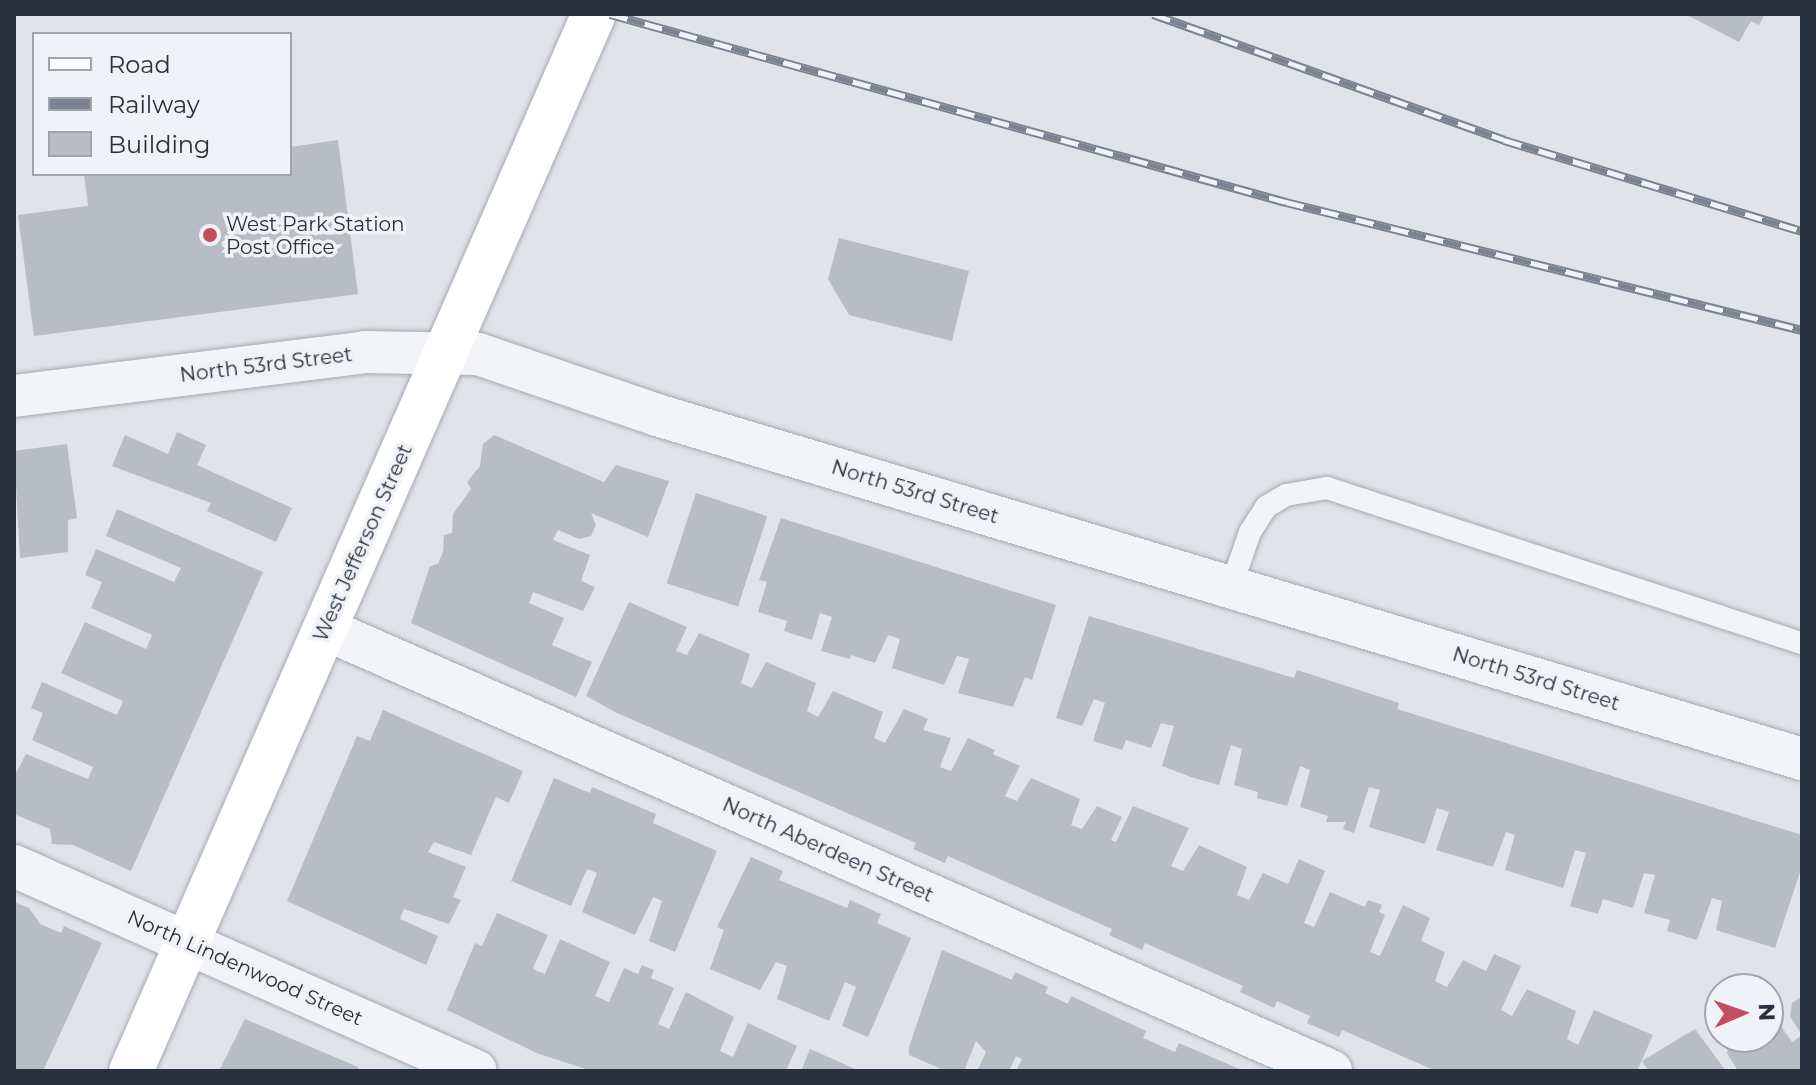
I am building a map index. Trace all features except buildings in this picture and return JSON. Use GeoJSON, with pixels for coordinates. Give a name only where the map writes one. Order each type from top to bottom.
{"type":"FeatureCollection","features":[{"type":"Feature","properties":{"kind":"street","name":"West Jefferson Street"},"geometry":{"type":"LineString","coordinates":[[131,1071],[594,14]]}},
{"type":"Feature","properties":{"kind":"street","name":"North 53rd Street"},"geometry":{"type":"LineString","coordinates":[[14,396],[365,352],[447,351],[509,362],[657,415],[1802,759]]}},
{"type":"Feature","properties":{"kind":"street","name":"North Aberdeen Street"},"geometry":{"type":"LineString","coordinates":[[325,629],[1331,1071]]}},
{"type":"Feature","properties":{"kind":"street","name":"North Lindenwood Street"},"geometry":{"type":"LineString","coordinates":[[14,866],[476,1071]]}},
{"type":"Feature","properties":{"kind":"lane"},"geometry":{"type":"LineString","coordinates":[[1231,587],[1250,532],[1266,507],[1286,495],[1327,488],[1802,643]]}},
{"type":"Feature","properties":{"kind":"railway"},"geometry":{"type":"LineString","coordinates":[[610,14],[1286,202],[1802,330]]}},
{"type":"Feature","properties":{"kind":"railway"},"geometry":{"type":"LineString","coordinates":[[1153,14],[1504,140],[1802,231]]}},
{"type":"Feature","properties":{"kind":"place","name":"West Park Station Post Office"},"geometry":{"type":"Point","coordinates":[210,235]}}]}
